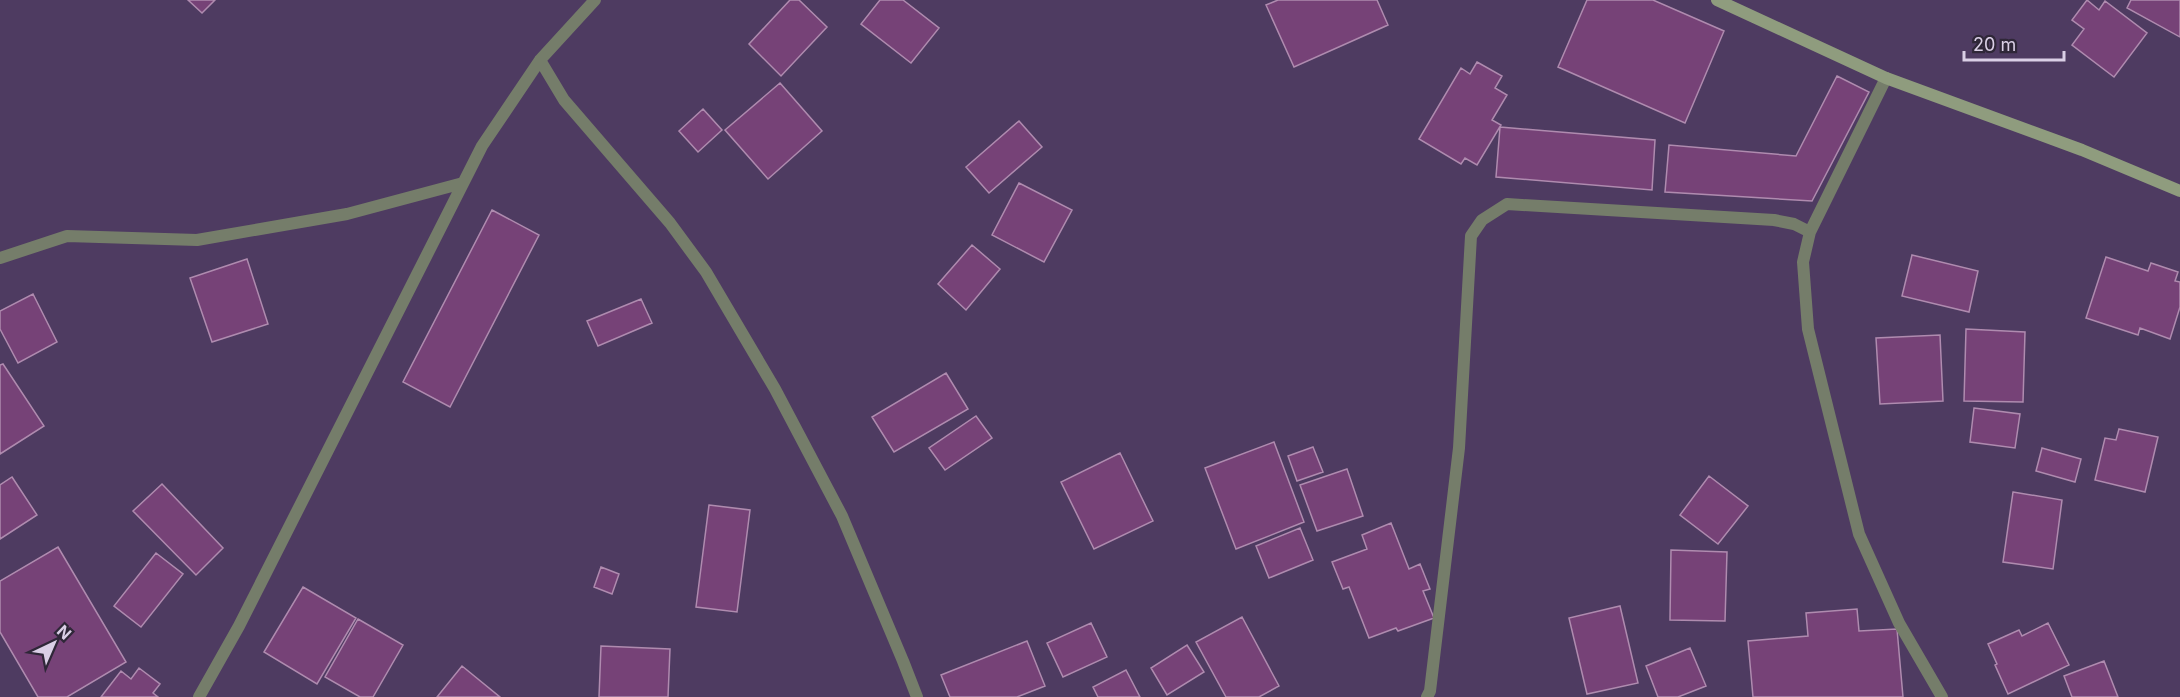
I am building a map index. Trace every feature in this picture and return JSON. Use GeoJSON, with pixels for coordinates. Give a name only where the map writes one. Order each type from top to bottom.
{"type":"FeatureCollection","features":[{"type":"Feature","properties":{"kind":"street"},"geometry":{"type":"LineString","coordinates":[[199,697],[244,615],[482,146],[540,60],[595,0]]}},
{"type":"Feature","properties":{"kind":"street"},"geometry":{"type":"LineString","coordinates":[[1723,2],[1886,78],[2082,150],[2180,191]]}},
{"type":"Feature","properties":{"kind":"street"},"geometry":{"type":"LineString","coordinates":[[540,60],[564,100],[670,223],[706,272],[775,389],[842,516],[916,697]]}},
{"type":"Feature","properties":{"kind":"street"},"geometry":{"type":"LineString","coordinates":[[1886,78],[1810,232],[1803,262],[1808,329],[1859,534],[1899,623],[1942,697]]}},
{"type":"Feature","properties":{"kind":"street"},"geometry":{"type":"LineString","coordinates":[[0,258],[67,236],[197,240],[347,214],[463,183]]}},
{"type":"Feature","properties":{"kind":"street"},"geometry":{"type":"LineString","coordinates":[[1427,697],[1459,448],[1471,236],[1482,220],[1507,204],[1774,220],[1794,224],[1810,232]]}},
{"type":"Feature","properties":{"kind":"building"},"geometry":{"type":"Polygon","coordinates":[[[188,0],[215,0],[202,13],[188,0]]]}},
{"type":"Feature","properties":{"kind":"building"},"geometry":{"type":"Polygon","coordinates":[[[790,0],[799,0],[827,27],[781,76],[749,44],[790,0]]]}},
{"type":"Feature","properties":{"kind":"building"},"geometry":{"type":"Polygon","coordinates":[[[880,0],[903,0],[939,28],[911,63],[861,24],[880,0]]]}},
{"type":"Feature","properties":{"kind":"building"},"geometry":{"type":"Polygon","coordinates":[[[1278,0],[1377,0],[1388,25],[1294,67],[1266,5],[1278,0]]]}},
{"type":"Feature","properties":{"kind":"building"},"geometry":{"type":"Polygon","coordinates":[[[1587,0],[1653,0],[1724,31],[1685,123],[1558,67],[1587,0]]]}},
{"type":"Feature","properties":{"kind":"building"},"geometry":{"type":"Polygon","coordinates":[[[2087,0],[2099,10],[2105,1],[2147,33],[2114,77],[2072,45],[2084,29],[2072,20],[2087,0]]]}},
{"type":"Feature","properties":{"kind":"building"},"geometry":{"type":"Polygon","coordinates":[[[2131,0],[2180,0],[2180,37],[2127,8],[2131,0]]]}},
{"type":"Feature","properties":{"kind":"building"},"geometry":{"type":"Polygon","coordinates":[[[1477,62],[1502,76],[1495,88],[1507,95],[1492,120],[1501,125],[1477,165],[1465,158],[1461,164],[1419,139],[1461,68],[1470,74],[1477,62]]]}},
{"type":"Feature","properties":{"kind":"building"},"geometry":{"type":"Polygon","coordinates":[[[1837,76],[1869,92],[1812,201],[1665,192],[1669,145],[1796,156],[1837,76]]]}},
{"type":"Feature","properties":{"kind":"building"},"geometry":{"type":"Polygon","coordinates":[[[780,83],[822,131],[768,179],[725,130],[780,83]]]}},
{"type":"Feature","properties":{"kind":"building"},"geometry":{"type":"Polygon","coordinates":[[[703,109],[722,130],[698,152],[679,131],[703,109]]]}},
{"type":"Feature","properties":{"kind":"building"},"geometry":{"type":"Polygon","coordinates":[[[1019,121],[1042,147],[989,193],[966,167],[1019,121]]]}},
{"type":"Feature","properties":{"kind":"building"},"geometry":{"type":"Polygon","coordinates":[[[1500,127],[1655,140],[1652,190],[1496,177],[1500,127]]]}},
{"type":"Feature","properties":{"kind":"building"},"geometry":{"type":"Polygon","coordinates":[[[1019,183],[1072,210],[1044,262],[992,235],[1019,183]]]}},
{"type":"Feature","properties":{"kind":"building"},"geometry":{"type":"Polygon","coordinates":[[[492,210],[539,235],[450,407],[403,382],[492,210]]]}},
{"type":"Feature","properties":{"kind":"building"},"geometry":{"type":"Polygon","coordinates":[[[972,245],[1000,269],[966,310],[938,284],[972,245]]]}},
{"type":"Feature","properties":{"kind":"building"},"geometry":{"type":"Polygon","coordinates":[[[1912,255],[1978,271],[1969,312],[1902,296],[1912,255]]]}},
{"type":"Feature","properties":{"kind":"building"},"geometry":{"type":"Polygon","coordinates":[[[2106,257],[2148,271],[2151,263],[2178,272],[2175,281],[2180,282],[2180,307],[2170,339],[2140,328],[2138,335],[2086,318],[2106,257]]]}},
{"type":"Feature","properties":{"kind":"building"},"geometry":{"type":"Polygon","coordinates":[[[247,259],[268,324],[212,342],[190,278],[247,259]]]}},
{"type":"Feature","properties":{"kind":"building"},"geometry":{"type":"Polygon","coordinates":[[[33,294],[57,342],[18,363],[0,329],[0,311],[33,294]]]}},
{"type":"Feature","properties":{"kind":"building"},"geometry":{"type":"Polygon","coordinates":[[[641,299],[652,323],[598,346],[587,321],[641,299]]]}},
{"type":"Feature","properties":{"kind":"building"},"geometry":{"type":"Polygon","coordinates":[[[1966,329],[2025,332],[2023,402],[1964,401],[1966,329]]]}},
{"type":"Feature","properties":{"kind":"building"},"geometry":{"type":"Polygon","coordinates":[[[1940,335],[1943,401],[1880,404],[1876,338],[1940,335]]]}},
{"type":"Feature","properties":{"kind":"building"},"geometry":{"type":"Polygon","coordinates":[[[3,364],[44,426],[0,454],[0,365],[3,364]]]}},
{"type":"Feature","properties":{"kind":"building"},"geometry":{"type":"Polygon","coordinates":[[[946,373],[968,409],[894,452],[872,417],[946,373]]]}},
{"type":"Feature","properties":{"kind":"building"},"geometry":{"type":"Polygon","coordinates":[[[1974,408],[2020,414],[2015,448],[1970,442],[1974,408]]]}},
{"type":"Feature","properties":{"kind":"building"},"geometry":{"type":"Polygon","coordinates":[[[976,416],[992,438],[945,470],[929,448],[976,416]]]}},
{"type":"Feature","properties":{"kind":"building"},"geometry":{"type":"Polygon","coordinates":[[[2119,429],[2158,437],[2145,492],[2095,480],[2105,438],[2116,440],[2119,429]]]}},
{"type":"Feature","properties":{"kind":"building"},"geometry":{"type":"Polygon","coordinates":[[[1274,442],[1304,522],[1236,549],[1205,468],[1274,442]]]}},
{"type":"Feature","properties":{"kind":"building"},"geometry":{"type":"Polygon","coordinates":[[[1313,447],[1323,472],[1297,481],[1288,456],[1313,447]]]}},
{"type":"Feature","properties":{"kind":"building"},"geometry":{"type":"Polygon","coordinates":[[[2042,448],[2081,459],[2075,482],[2036,471],[2042,448]]]}},
{"type":"Feature","properties":{"kind":"building"},"geometry":{"type":"Polygon","coordinates":[[[1120,453],[1153,521],[1094,549],[1061,482],[1120,453]]]}},
{"type":"Feature","properties":{"kind":"building"},"geometry":{"type":"Polygon","coordinates":[[[1347,469],[1363,516],[1317,531],[1300,485],[1347,469]]]}},
{"type":"Feature","properties":{"kind":"building"},"geometry":{"type":"Polygon","coordinates":[[[1709,476],[1748,506],[1718,544],[1680,515],[1709,476]]]}},
{"type":"Feature","properties":{"kind":"building"},"geometry":{"type":"Polygon","coordinates":[[[12,477],[37,515],[0,539],[0,485],[12,477]]]}},
{"type":"Feature","properties":{"kind":"building"},"geometry":{"type":"Polygon","coordinates":[[[162,484],[223,548],[196,575],[133,511],[162,484]]]}},
{"type":"Feature","properties":{"kind":"building"},"geometry":{"type":"Polygon","coordinates":[[[2013,492],[2062,500],[2053,569],[2003,562],[2013,492]]]}},
{"type":"Feature","properties":{"kind":"building"},"geometry":{"type":"Polygon","coordinates":[[[709,505],[750,510],[737,612],[696,607],[709,505]]]}},
{"type":"Feature","properties":{"kind":"building"},"geometry":{"type":"Polygon","coordinates":[[[1391,523],[1409,569],[1420,564],[1430,589],[1423,591],[1434,618],[1398,631],[1396,628],[1369,638],[1349,587],[1343,589],[1332,562],[1367,549],[1362,535],[1391,523]]]}},
{"type":"Feature","properties":{"kind":"building"},"geometry":{"type":"Polygon","coordinates":[[[1300,528],[1313,560],[1269,578],[1256,546],[1300,528]]]}},
{"type":"Feature","properties":{"kind":"building"},"geometry":{"type":"Polygon","coordinates":[[[58,547],[126,662],[67,697],[38,697],[0,632],[0,581],[58,547]]]}},
{"type":"Feature","properties":{"kind":"building"},"geometry":{"type":"Polygon","coordinates":[[[1671,550],[1727,552],[1725,621],[1670,620],[1671,550]]]}},
{"type":"Feature","properties":{"kind":"building"},"geometry":{"type":"Polygon","coordinates":[[[156,553],[183,574],[141,627],[114,606],[156,553]]]}},
{"type":"Feature","properties":{"kind":"building"},"geometry":{"type":"Polygon","coordinates":[[[601,567],[619,574],[612,594],[594,587],[601,567]]]}},
{"type":"Feature","properties":{"kind":"building"},"geometry":{"type":"Polygon","coordinates":[[[303,587],[356,618],[317,684],[264,652],[303,587]]]}},
{"type":"Feature","properties":{"kind":"building"},"geometry":{"type":"Polygon","coordinates":[[[1620,606],[1638,683],[1587,694],[1569,618],[1620,606]]]}},
{"type":"Feature","properties":{"kind":"building"},"geometry":{"type":"Polygon","coordinates":[[[1857,609],[1859,631],[1897,629],[1903,697],[1753,697],[1748,641],[1808,636],[1806,613],[1857,609]]]}},
{"type":"Feature","properties":{"kind":"building"},"geometry":{"type":"Polygon","coordinates":[[[1242,617],[1279,686],[1259,697],[1226,697],[1196,642],[1242,617]]]}},
{"type":"Feature","properties":{"kind":"building"},"geometry":{"type":"Polygon","coordinates":[[[358,619],[403,645],[373,697],[360,697],[325,677],[358,619]]]}},
{"type":"Feature","properties":{"kind":"building"},"geometry":{"type":"Polygon","coordinates":[[[1091,623],[1107,657],[1063,677],[1047,643],[1091,623]]]}},
{"type":"Feature","properties":{"kind":"building"},"geometry":{"type":"Polygon","coordinates":[[[2048,623],[2069,665],[2008,694],[1988,644],[2019,630],[2022,636],[2048,623]]]}},
{"type":"Feature","properties":{"kind":"building"},"geometry":{"type":"Polygon","coordinates":[[[1027,641],[1045,686],[1017,697],[950,697],[941,675],[1027,641]]]}},
{"type":"Feature","properties":{"kind":"building"},"geometry":{"type":"Polygon","coordinates":[[[1187,645],[1204,672],[1167,695],[1151,668],[1187,645]]]}},
{"type":"Feature","properties":{"kind":"building"},"geometry":{"type":"Polygon","coordinates":[[[601,646],[670,649],[668,697],[599,697],[601,646]]]}},
{"type":"Feature","properties":{"kind":"building"},"geometry":{"type":"Polygon","coordinates":[[[1690,648],[1706,686],[1678,697],[1658,697],[1646,666],[1690,648]]]}},
{"type":"Feature","properties":{"kind":"building"},"geometry":{"type":"Polygon","coordinates":[[[2104,661],[2118,697],[2072,697],[2064,676],[2104,661]]]}},
{"type":"Feature","properties":{"kind":"building"},"geometry":{"type":"Polygon","coordinates":[[[462,666],[500,697],[437,697],[462,666]]]}},
{"type":"Feature","properties":{"kind":"building"},"geometry":{"type":"Polygon","coordinates":[[[139,668],[160,684],[153,693],[158,697],[101,697],[121,671],[131,679],[139,668]]]}},
{"type":"Feature","properties":{"kind":"building"},"geometry":{"type":"Polygon","coordinates":[[[1126,670],[1140,697],[1098,697],[1093,687],[1126,670]]]}}]}
